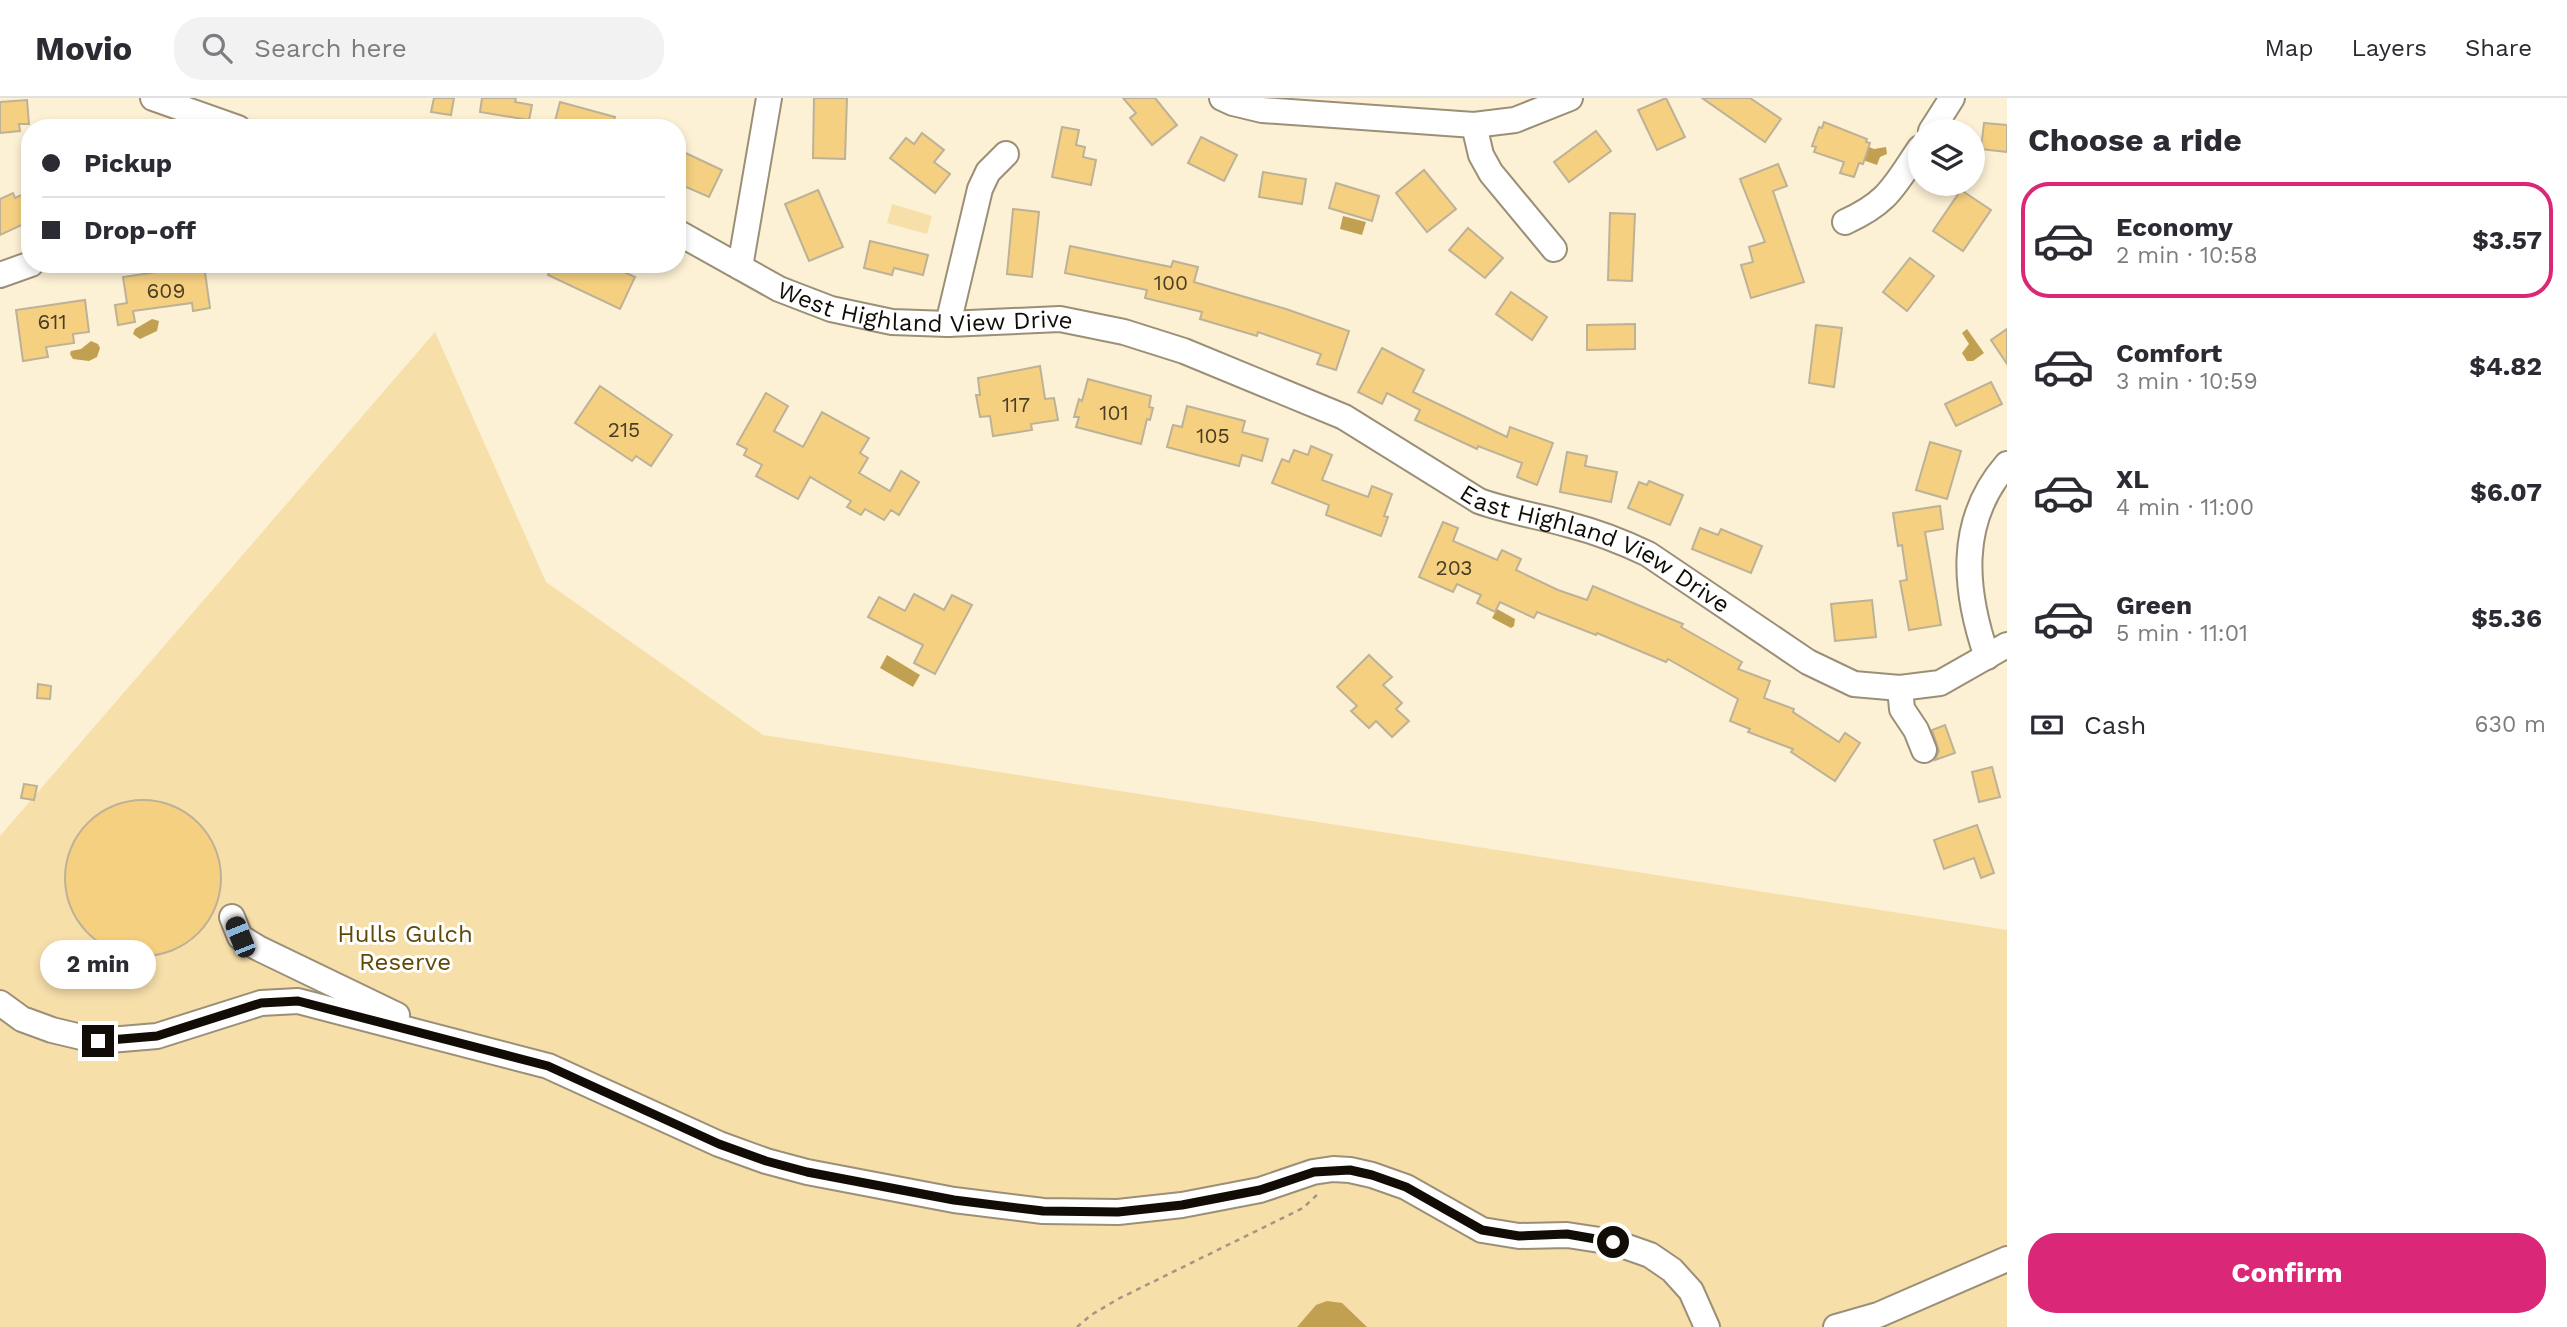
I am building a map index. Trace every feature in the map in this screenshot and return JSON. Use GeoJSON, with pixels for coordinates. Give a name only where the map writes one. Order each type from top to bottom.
{"type":"FeatureCollection","features":[{"type":"Feature","properties":{"kind":"street"},"geometry":{"type":"LineString","coordinates":[[153,98],[195,119]]}},
{"type":"Feature","properties":{"kind":"street"},"geometry":{"type":"LineString","coordinates":[[740,267],[769,98]]}},
{"type":"Feature","properties":{"kind":"street"},"geometry":{"type":"LineString","coordinates":[[1222,98],[1262,110],[1474,125],[1515,120],[1570,98]]}},
{"type":"Feature","properties":{"kind":"street"},"geometry":{"type":"LineString","coordinates":[[1939,119],[1952,98]]}},
{"type":"Feature","properties":{"kind":"street"},"geometry":{"type":"LineString","coordinates":[[1474,125],[1481,155],[1490,173],[1554,249]]}},
{"type":"Feature","properties":{"kind":"street"},"geometry":{"type":"LineString","coordinates":[[948,324],[981,189],[988,172],[1006,154]]}},
{"type":"Feature","properties":{"kind":"street"},"geometry":{"type":"LineString","coordinates":[[1844,222],[1869,211],[1886,198],[1908,166]]}},
{"type":"Feature","properties":{"kind":"street","name":"West Highland View Drive"},"geometry":{"type":"LineString","coordinates":[[686,237],[779,289],[831,309],[892,321],[948,324],[1060,319],[1124,332],[1184,351]]}},
{"type":"Feature","properties":{"kind":"street"},"geometry":{"type":"LineString","coordinates":[[0,275],[21,268]]}},
{"type":"Feature","properties":{"kind":"street","name":"East Highland View Drive"},"geometry":{"type":"LineString","coordinates":[[1184,351],[1344,417],[1479,501],[1582,529],[1648,554],[1808,662],[1854,684],[1900,688],[1940,683],[1997,651]]}},
{"type":"Feature","properties":{"kind":"street"},"geometry":{"type":"LineString","coordinates":[[1997,651],[1978,629],[1970,592],[1971,536],[1977,512],[1998,474],[2007,464]]}},
{"type":"Feature","properties":{"kind":"street"},"geometry":{"type":"LineString","coordinates":[[1900,688],[1902,709],[1916,730],[1924,750]]}},
{"type":"Feature","properties":{"kind":"street"},"geometry":{"type":"LineString","coordinates":[[232,917],[240,937],[258,948],[385,1008],[434,1035]]}},
{"type":"Feature","properties":{"kind":"street"},"geometry":{"type":"LineString","coordinates":[[0,1003],[32,1023],[98,1041],[157,1036],[261,1003],[298,1001],[548,1066],[719,1144],[766,1161],[807,1172],[954,1200],[1043,1211],[1118,1212],[1182,1205],[1260,1190],[1314,1172],[1350,1170],[1406,1187],[1482,1230],[1519,1236],[1567,1234],[1613,1242],[1650,1255],[1672,1269],[1691,1291],[1707,1327]]}},
{"type":"Feature","properties":{"kind":"street"},"geometry":{"type":"LineString","coordinates":[[1836,1327],[1878,1315],[2007,1259]]}},
{"type":"Feature","properties":{"kind":"path"},"geometry":{"type":"LineString","coordinates":[[1077,1327],[1118,1299],[1303,1208],[1327,1185],[1333,1169]]}},
{"type":"Feature","properties":{"kind":"green space"},"geometry":{"type":"Polygon","coordinates":[[[892,204],[932,216],[927,234],[887,223],[892,204]]]}},
{"type":"Feature","properties":{"kind":"green space","name":"Hulls Gulch Reserve"},"geometry":{"type":"Polygon","coordinates":[[[435,332],[546,582],[763,735],[2007,930],[2007,1327],[0,1327],[0,836],[435,332]]]}},
{"type":"Feature","properties":{"kind":"shaded area"},"geometry":{"type":"Polygon","coordinates":[[[1862,144],[1874,149],[1886,147],[1887,154],[1880,157],[1877,165],[1857,158],[1862,144]]]}},
{"type":"Feature","properties":{"kind":"shaded area"},"geometry":{"type":"Polygon","coordinates":[[[1343,216],[1366,222],[1362,235],[1340,229],[1343,216]]]}},
{"type":"Feature","properties":{"kind":"shaded area"},"geometry":{"type":"Polygon","coordinates":[[[152,319],[159,321],[157,331],[140,339],[133,334],[135,329],[152,319]]]}},
{"type":"Feature","properties":{"kind":"shaded area"},"geometry":{"type":"Polygon","coordinates":[[[1967,329],[1984,353],[1973,361],[1967,361],[1962,353],[1969,344],[1962,333],[1967,329]]]}},
{"type":"Feature","properties":{"kind":"shaded area"},"geometry":{"type":"Polygon","coordinates":[[[91,341],[100,348],[97,357],[89,361],[73,359],[71,351],[81,349],[91,341]]]}},
{"type":"Feature","properties":{"kind":"shaded area"},"geometry":{"type":"Polygon","coordinates":[[[1497,609],[1515,619],[1514,626],[1511,628],[1492,618],[1497,609]]]}},
{"type":"Feature","properties":{"kind":"shaded area"},"geometry":{"type":"Polygon","coordinates":[[[887,655],[920,675],[913,687],[880,668],[887,655]]]}},
{"type":"Feature","properties":{"kind":"shaded area"},"geometry":{"type":"Polygon","coordinates":[[[1327,1301],[1342,1303],[1367,1327],[1297,1327],[1316,1305],[1327,1301]]]}},
{"type":"Feature","properties":{"kind":"building"},"geometry":{"type":"Polygon","coordinates":[[[434,98],[454,98],[451,115],[431,112],[434,98]]]}},
{"type":"Feature","properties":{"kind":"building"},"geometry":{"type":"Polygon","coordinates":[[[482,98],[516,98],[515,102],[532,105],[529,119],[480,112],[482,98]]]}},
{"type":"Feature","properties":{"kind":"building"},"geometry":{"type":"Polygon","coordinates":[[[814,98],[847,98],[845,159],[813,158],[814,98]]]}},
{"type":"Feature","properties":{"kind":"building"},"geometry":{"type":"Polygon","coordinates":[[[1123,98],[1155,98],[1177,125],[1152,145],[1130,118],[1136,113],[1123,98]]]}},
{"type":"Feature","properties":{"kind":"building"},"geometry":{"type":"Polygon","coordinates":[[[1666,98],[1685,137],[1657,150],[1638,110],[1666,98]]]}},
{"type":"Feature","properties":{"kind":"building"},"geometry":{"type":"Polygon","coordinates":[[[1702,98],[1750,98],[1781,119],[1765,142],[1702,98]]]}},
{"type":"Feature","properties":{"kind":"building"},"geometry":{"type":"Polygon","coordinates":[[[27,100],[29,119],[21,119],[20,131],[0,133],[0,102],[27,100]]]}},
{"type":"Feature","properties":{"kind":"building"},"geometry":{"type":"Polygon","coordinates":[[[560,102],[615,117],[614,119],[556,119],[560,102]]]}},
{"type":"Feature","properties":{"kind":"building"},"geometry":{"type":"Polygon","coordinates":[[[1824,122],[1867,139],[1866,142],[1870,143],[1863,164],[1859,163],[1854,177],[1840,173],[1844,162],[1814,152],[1816,147],[1812,146],[1819,127],[1822,128],[1824,122]]]}},
{"type":"Feature","properties":{"kind":"building"},"geometry":{"type":"Polygon","coordinates":[[[1985,123],[2007,125],[2007,152],[1985,149],[1985,123]]]}},
{"type":"Feature","properties":{"kind":"building"},"geometry":{"type":"Polygon","coordinates":[[[1062,127],[1079,130],[1076,145],[1085,147],[1083,157],[1096,160],[1091,185],[1052,177],[1062,127]]]}},
{"type":"Feature","properties":{"kind":"building"},"geometry":{"type":"Polygon","coordinates":[[[1596,131],[1611,151],[1569,182],[1554,162],[1596,131]]]}},
{"type":"Feature","properties":{"kind":"building"},"geometry":{"type":"Polygon","coordinates":[[[922,133],[944,150],[934,162],[950,174],[935,193],[890,158],[906,138],[914,144],[922,133]]]}},
{"type":"Feature","properties":{"kind":"building"},"geometry":{"type":"Polygon","coordinates":[[[1201,137],[1237,155],[1224,181],[1188,163],[1201,137]]]}},
{"type":"Feature","properties":{"kind":"building"},"geometry":{"type":"Polygon","coordinates":[[[686,153],[722,170],[709,197],[686,187],[686,153]]]}},
{"type":"Feature","properties":{"kind":"building"},"geometry":{"type":"Polygon","coordinates":[[[1778,164],[1787,186],[1773,191],[1804,282],[1751,298],[1741,265],[1753,262],[1749,247],[1765,242],[1740,179],[1778,164]]]}},
{"type":"Feature","properties":{"kind":"building"},"geometry":{"type":"Polygon","coordinates":[[[1424,170],[1456,209],[1427,232],[1396,193],[1424,170]]]}},
{"type":"Feature","properties":{"kind":"building"},"geometry":{"type":"Polygon","coordinates":[[[1263,172],[1306,179],[1302,204],[1259,197],[1263,172]]]}},
{"type":"Feature","properties":{"kind":"building"},"geometry":{"type":"Polygon","coordinates":[[[1336,183],[1379,196],[1372,221],[1329,208],[1336,183]]]}},
{"type":"Feature","properties":{"kind":"building"},"geometry":{"type":"Polygon","coordinates":[[[818,190],[843,247],[809,261],[785,204],[818,190]]]}},
{"type":"Feature","properties":{"kind":"building"},"geometry":{"type":"Polygon","coordinates":[[[13,193],[15,198],[21,195],[21,225],[0,235],[0,199],[13,193]]]}},
{"type":"Feature","properties":{"kind":"building"},"geometry":{"type":"Polygon","coordinates":[[[1957,196],[1970,196],[1991,210],[1963,251],[1933,231],[1957,196]]]}},
{"type":"Feature","properties":{"kind":"building"},"geometry":{"type":"Polygon","coordinates":[[[1013,209],[1039,212],[1032,277],[1007,274],[1013,209]]]}},
{"type":"Feature","properties":{"kind":"building"},"geometry":{"type":"Polygon","coordinates":[[[1610,213],[1635,214],[1632,281],[1608,280],[1610,213]]]}},
{"type":"Feature","properties":{"kind":"building"},"geometry":{"type":"Polygon","coordinates":[[[1468,228],[1503,258],[1485,278],[1449,250],[1468,228]]]}},
{"type":"Feature","properties":{"kind":"building"},"geometry":{"type":"Polygon","coordinates":[[[870,241],[928,255],[923,275],[894,268],[892,275],[864,268],[870,241]]]}},
{"type":"Feature","properties":{"kind":"building"},"geometry":{"type":"Polygon","coordinates":[[[1070,246],[1171,267],[1173,261],[1198,267],[1194,282],[1349,331],[1336,370],[1317,364],[1321,354],[1258,332],[1257,336],[1200,319],[1202,312],[1145,298],[1147,290],[1065,273],[1070,246]]]}},
{"type":"Feature","properties":{"kind":"building"},"geometry":{"type":"Polygon","coordinates":[[[1910,258],[1934,276],[1907,311],[1883,292],[1910,258]]]}},
{"type":"Feature","properties":{"kind":"building"},"geometry":{"type":"Polygon","coordinates":[[[150,273],[205,273],[210,308],[193,311],[192,303],[133,311],[135,322],[118,325],[115,305],[127,303],[123,277],[150,273]]]}},
{"type":"Feature","properties":{"kind":"building"},"geometry":{"type":"Polygon","coordinates":[[[626,273],[635,277],[620,309],[548,275],[626,273]]]}},
{"type":"Feature","properties":{"kind":"building"},"geometry":{"type":"Polygon","coordinates":[[[1511,292],[1547,317],[1532,340],[1496,314],[1511,292]]]}},
{"type":"Feature","properties":{"kind":"building"},"geometry":{"type":"Polygon","coordinates":[[[85,300],[89,332],[73,334],[74,343],[46,347],[48,357],[23,361],[16,310],[85,300]]]}},
{"type":"Feature","properties":{"kind":"building"},"geometry":{"type":"Polygon","coordinates":[[[1635,324],[1635,349],[1587,350],[1587,325],[1635,324]]]}},
{"type":"Feature","properties":{"kind":"building"},"geometry":{"type":"Polygon","coordinates":[[[1816,325],[1842,328],[1834,387],[1809,383],[1816,325]]]}},
{"type":"Feature","properties":{"kind":"building"},"geometry":{"type":"Polygon","coordinates":[[[2007,329],[2007,364],[1991,340],[2007,329]]]}},
{"type":"Feature","properties":{"kind":"building"},"geometry":{"type":"Polygon","coordinates":[[[1382,348],[1424,370],[1413,392],[1507,437],[1510,427],[1553,443],[1537,485],[1517,477],[1522,463],[1478,446],[1477,449],[1415,420],[1420,410],[1387,393],[1382,404],[1358,392],[1382,348]]]}},
{"type":"Feature","properties":{"kind":"building"},"geometry":{"type":"Polygon","coordinates":[[[1040,366],[1045,399],[1054,398],[1058,420],[1031,424],[1032,430],[993,436],[990,416],[980,417],[976,395],[980,395],[978,378],[1040,366]]]}},
{"type":"Feature","properties":{"kind":"building"},"geometry":{"type":"Polygon","coordinates":[[[1088,379],[1151,396],[1149,407],[1153,408],[1150,420],[1147,419],[1141,444],[1076,427],[1079,417],[1074,417],[1088,379]]]}},
{"type":"Feature","properties":{"kind":"building"},"geometry":{"type":"Polygon","coordinates":[[[1991,382],[2002,404],[1956,426],[1945,404],[1991,382]]]}},
{"type":"Feature","properties":{"kind":"building"},"geometry":{"type":"Polygon","coordinates":[[[600,386],[672,435],[651,466],[636,456],[632,461],[575,423],[600,386]]]}},
{"type":"Feature","properties":{"kind":"building"},"geometry":{"type":"Polygon","coordinates":[[[766,393],[788,406],[774,431],[803,447],[822,412],[869,438],[860,453],[868,458],[859,473],[890,491],[901,471],[919,482],[899,515],[891,510],[884,520],[865,509],[861,515],[847,507],[851,501],[810,477],[798,499],[756,476],[762,465],[744,455],[747,449],[737,444],[766,393]]]}},
{"type":"Feature","properties":{"kind":"building"},"geometry":{"type":"Polygon","coordinates":[[[1187,406],[1245,421],[1242,432],[1268,439],[1262,461],[1242,455],[1239,466],[1167,447],[1173,425],[1182,427],[1187,406]]]}},
{"type":"Feature","properties":{"kind":"building"},"geometry":{"type":"Polygon","coordinates":[[[1930,442],[1961,451],[1947,499],[1916,490],[1930,442]]]}},
{"type":"Feature","properties":{"kind":"building"},"geometry":{"type":"Polygon","coordinates":[[[1311,446],[1332,455],[1322,480],[1368,497],[1372,486],[1392,494],[1384,516],[1388,517],[1381,536],[1326,515],[1329,505],[1272,483],[1282,459],[1289,462],[1294,450],[1308,455],[1311,446]]]}},
{"type":"Feature","properties":{"kind":"building"},"geometry":{"type":"Polygon","coordinates":[[[1567,452],[1587,456],[1585,466],[1617,472],[1611,502],[1560,492],[1567,452]]]}},
{"type":"Feature","properties":{"kind":"building"},"geometry":{"type":"Polygon","coordinates":[[[1649,481],[1683,495],[1670,525],[1628,508],[1639,482],[1647,485],[1649,481]]]}},
{"type":"Feature","properties":{"kind":"building"},"geometry":{"type":"Polygon","coordinates":[[[1940,506],[1943,529],[1925,532],[1941,625],[1909,630],[1900,581],[1907,580],[1902,545],[1898,546],[1893,513],[1940,506]]]}},
{"type":"Feature","properties":{"kind":"building"},"geometry":{"type":"Polygon","coordinates":[[[1443,522],[1458,528],[1453,541],[1497,560],[1502,550],[1521,559],[1516,570],[1558,590],[1587,600],[1593,586],[1683,624],[1681,627],[1742,662],[1738,669],[1770,681],[1764,698],[1794,709],[1793,712],[1839,742],[1845,733],[1860,743],[1835,781],[1791,752],[1793,749],[1748,732],[1750,729],[1730,721],[1738,699],[1668,659],[1666,662],[1597,633],[1596,635],[1537,612],[1534,618],[1500,602],[1495,612],[1477,603],[1481,595],[1457,584],[1453,592],[1419,577],[1443,522]]]}},
{"type":"Feature","properties":{"kind":"building"},"geometry":{"type":"Polygon","coordinates":[[[1700,528],[1718,535],[1721,529],[1762,546],[1751,573],[1692,549],[1700,528]]]}},
{"type":"Feature","properties":{"kind":"building"},"geometry":{"type":"Polygon","coordinates":[[[914,594],[944,610],[952,595],[972,605],[935,674],[914,663],[923,645],[868,617],[879,597],[905,611],[914,594]]]}},
{"type":"Feature","properties":{"kind":"building"},"geometry":{"type":"Polygon","coordinates":[[[1872,600],[1876,637],[1835,641],[1831,604],[1872,600]]]}},
{"type":"Feature","properties":{"kind":"building"},"geometry":{"type":"Polygon","coordinates":[[[1369,655],[1392,677],[1383,685],[1402,703],[1396,709],[1409,721],[1392,737],[1376,721],[1369,728],[1351,711],[1357,706],[1337,687],[1369,655]]]}},
{"type":"Feature","properties":{"kind":"building"},"geometry":{"type":"Polygon","coordinates":[[[38,684],[51,686],[50,699],[37,698],[38,684]]]}},
{"type":"Feature","properties":{"kind":"building"},"geometry":{"type":"Polygon","coordinates":[[[1945,725],[1955,753],[1935,760],[1939,751],[1932,730],[1945,725]]]}},
{"type":"Feature","properties":{"kind":"building"},"geometry":{"type":"Polygon","coordinates":[[[1992,767],[2000,797],[1979,802],[1972,772],[1992,767]]]}},
{"type":"Feature","properties":{"kind":"building"},"geometry":{"type":"Polygon","coordinates":[[[24,784],[37,786],[34,800],[21,798],[24,784]]]}},
{"type":"Feature","properties":{"kind":"building"},"geometry":{"type":"Polygon","coordinates":[[[143,800],[173,806],[198,823],[215,848],[221,878],[215,908],[198,933],[173,950],[143,956],[113,950],[88,933],[71,908],[65,878],[71,848],[88,823],[113,806],[143,800]]]}},
{"type":"Feature","properties":{"kind":"building"},"geometry":{"type":"Polygon","coordinates":[[[1977,825],[1994,873],[1981,878],[1974,858],[1944,869],[1934,840],[1977,825]]]}},
{"type":"Feature","properties":{"kind":"route"},"geometry":{"type":"LineString","coordinates":[[98,1041],[157,1036],[261,1003],[298,1001],[548,1066],[719,1144],[766,1161],[807,1172],[954,1200],[1043,1211],[1118,1212],[1182,1205],[1260,1190],[1314,1172],[1350,1170],[1406,1187],[1482,1230],[1519,1236],[1567,1234],[1613,1242]]}}]}
